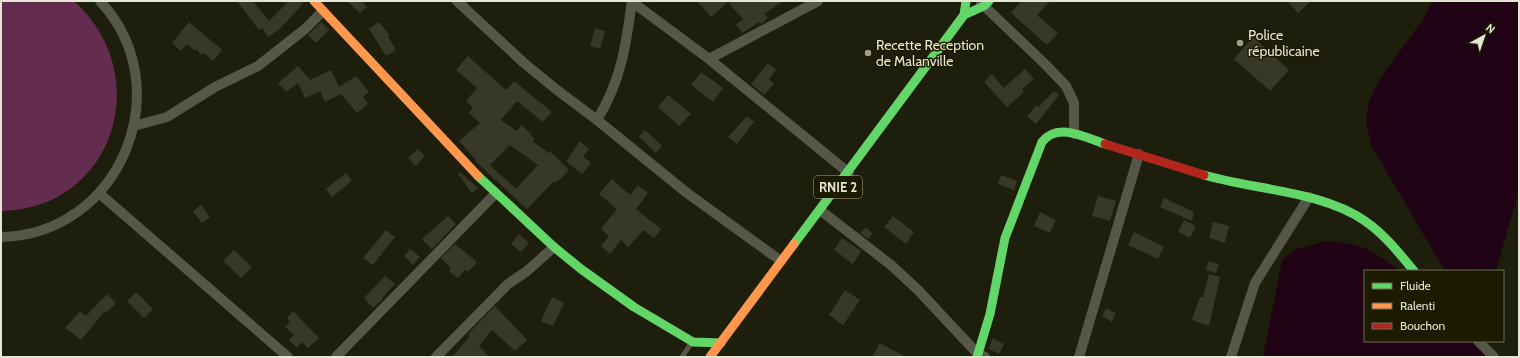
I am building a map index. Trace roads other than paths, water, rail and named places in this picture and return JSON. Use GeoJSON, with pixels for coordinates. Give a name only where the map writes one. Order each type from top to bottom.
{"type":"FeatureCollection","features":[{"type":"Feature","properties":{"kind":"street"},"geometry":{"type":"LineString","coordinates":[[1,237],[24,235],[55,225],[83,208],[100,193],[124,157],[134,126],[138,93],[133,60],[121,30],[100,1]]}},
{"type":"Feature","properties":{"kind":"street"},"geometry":{"type":"LineString","coordinates":[[314,1],[465,164],[495,194],[554,247],[581,269],[634,307],[693,342],[721,344]]}},
{"type":"Feature","properties":{"kind":"street"},"geometry":{"type":"LineString","coordinates":[[457,1],[524,63],[557,90],[597,120],[687,193],[780,262]]}},
{"type":"Feature","properties":{"kind":"street"},"geometry":{"type":"LineString","coordinates":[[597,120],[607,104],[619,74],[632,1],[709,59],[848,173]]}},
{"type":"Feature","properties":{"kind":"street"},"geometry":{"type":"LineString","coordinates":[[709,59],[818,1]]}},
{"type":"Feature","properties":{"kind":"street","name":"RNIE 2"},"geometry":{"type":"LineString","coordinates":[[964,15],[966,1]]}},
{"type":"Feature","properties":{"kind":"street"},"geometry":{"type":"LineString","coordinates":[[984,3],[1066,86],[1074,102],[1074,134]]}},
{"type":"Feature","properties":{"kind":"street","name":"RNIE 2"},"geometry":{"type":"LineString","coordinates":[[710,357],[964,15],[984,3]]}},
{"type":"Feature","properties":{"kind":"street"},"geometry":{"type":"LineString","coordinates":[[134,126],[167,117],[215,87],[258,66],[305,29],[323,11]]}},
{"type":"Feature","properties":{"kind":"street"},"geometry":{"type":"LineString","coordinates":[[980,356],[1005,238],[1042,142],[1046,136],[1055,131],[1074,134],[1201,174],[1251,187],[1309,197],[1334,204],[1359,217],[1380,232],[1413,270]]}},
{"type":"Feature","properties":{"kind":"street"},"geometry":{"type":"LineString","coordinates":[[1079,357],[1139,154]]}},
{"type":"Feature","properties":{"kind":"street"},"geometry":{"type":"LineString","coordinates":[[100,193],[284,356]]}},
{"type":"Feature","properties":{"kind":"street"},"geometry":{"type":"LineString","coordinates":[[336,357],[495,194]]}},
{"type":"Feature","properties":{"kind":"street"},"geometry":{"type":"LineString","coordinates":[[1231,357],[1255,283],[1309,197]]}},
{"type":"Feature","properties":{"kind":"street"},"geometry":{"type":"LineString","coordinates":[[820,210],[891,265],[918,290],[980,356]]}},
{"type":"Feature","properties":{"kind":"street"},"geometry":{"type":"LineString","coordinates":[[436,357],[508,284],[527,271],[554,247]]}},
{"type":"Feature","properties":{"kind":"street"},"geometry":{"type":"LineString","coordinates":[[1479,342],[1494,357]]}},
{"type":"Feature","properties":{"kind":"lane"},"geometry":{"type":"LineString","coordinates":[[682,357],[693,342]]}},
{"type":"Feature","properties":{"kind":"place","name":"Police républicaine"},"geometry":{"type":"Point","coordinates":[1240,43]}},
{"type":"Feature","properties":{"kind":"place","name":"Recette Reception de Malanville"},"geometry":{"type":"Point","coordinates":[868,53]}}]}
